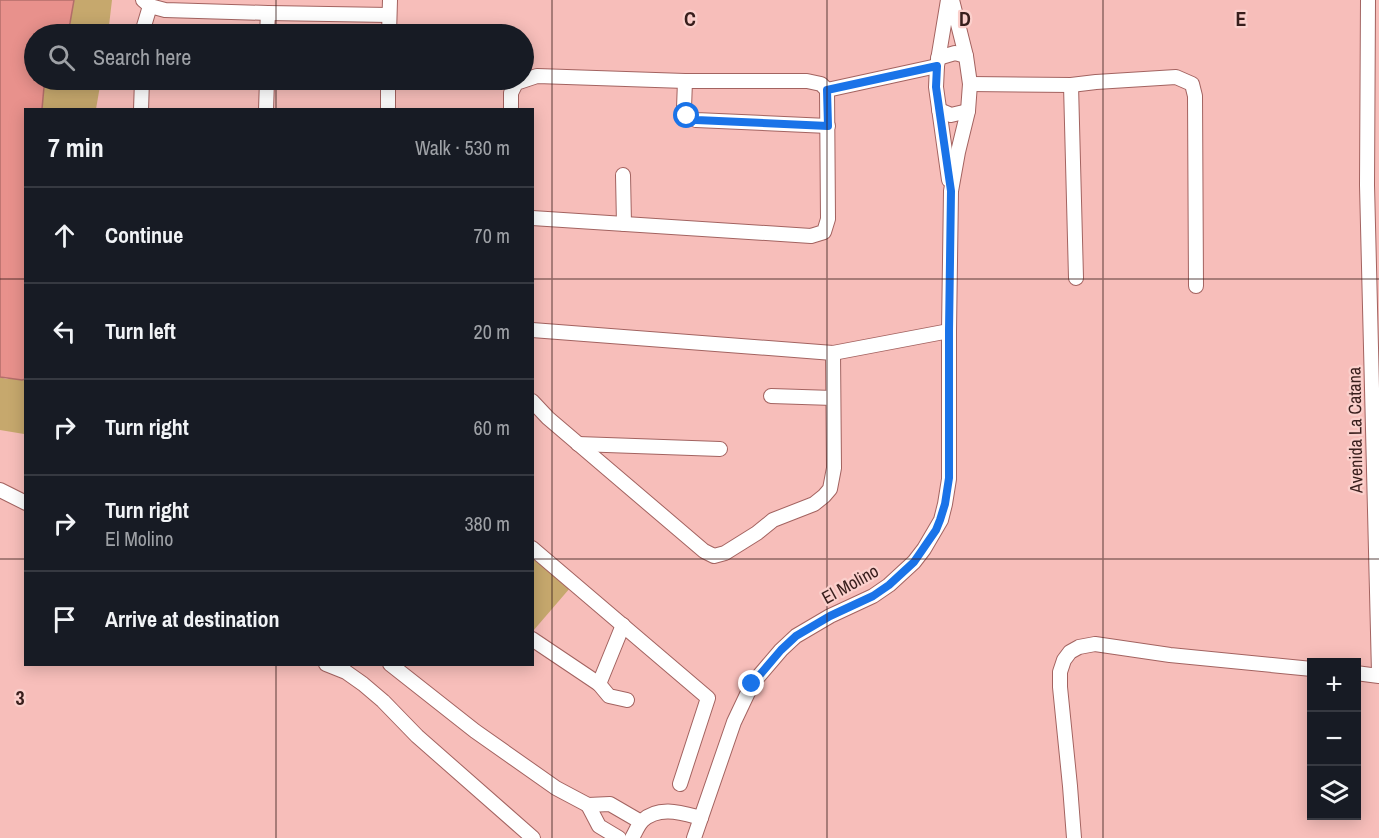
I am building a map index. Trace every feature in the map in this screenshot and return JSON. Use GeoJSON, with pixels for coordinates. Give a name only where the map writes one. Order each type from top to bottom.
{"type":"FeatureCollection","features":[{"type":"Feature","properties":{"kind":"street"},"geometry":{"type":"LineString","coordinates":[[389,24],[390,0]]}},
{"type":"Feature","properties":{"kind":"street","name":"El Molino"},"geometry":{"type":"LineString","coordinates":[[950,0],[966,56],[970,84],[968,111],[951,191]]}},
{"type":"Feature","properties":{"kind":"street","name":"El Molino"},"geometry":{"type":"LineString","coordinates":[[694,838],[734,722],[752,684],[768,663],[805,630],[873,596],[914,562],[936,530],[945,504],[949,478],[951,191],[936,87],[937,62],[950,0]]}},
{"type":"Feature","properties":{"kind":"street","name":"Avenida La Catana"},"geometry":{"type":"LineString","coordinates":[[1368,0],[1373,186],[1379,675]]}},
{"type":"Feature","properties":{"kind":"street"},"geometry":{"type":"LineString","coordinates":[[144,24],[146,3],[165,10],[389,15]]}},
{"type":"Feature","properties":{"kind":"street"},"geometry":{"type":"LineString","coordinates":[[267,24],[268,13]]}},
{"type":"Feature","properties":{"kind":"street"},"geometry":{"type":"LineString","coordinates":[[827,90],[937,62],[955,53],[966,56]]}},
{"type":"Feature","properties":{"kind":"street"},"geometry":{"type":"LineString","coordinates":[[534,77],[685,81],[807,81],[821,84],[827,90],[828,219],[824,232],[812,236],[534,218]]}},
{"type":"Feature","properties":{"kind":"street"},"geometry":{"type":"LineString","coordinates":[[970,84],[1071,86],[1096,82],[1176,77],[1192,84],[1196,96],[1196,286]]}},
{"type":"Feature","properties":{"kind":"street"},"geometry":{"type":"LineString","coordinates":[[685,81],[684,108],[687,116],[696,120],[828,126]]}},
{"type":"Feature","properties":{"kind":"street"},"geometry":{"type":"LineString","coordinates":[[1071,86],[1076,278]]}},
{"type":"Feature","properties":{"kind":"street"},"geometry":{"type":"LineString","coordinates":[[141,90],[141,108]]}},
{"type":"Feature","properties":{"kind":"street"},"geometry":{"type":"LineString","coordinates":[[266,108],[267,90]]}},
{"type":"Feature","properties":{"kind":"street"},"geometry":{"type":"LineString","coordinates":[[388,90],[388,108]]}},
{"type":"Feature","properties":{"kind":"street"},"geometry":{"type":"LineString","coordinates":[[511,108],[513,90]]}},
{"type":"Feature","properties":{"kind":"street"},"geometry":{"type":"LineString","coordinates":[[939,110],[951,115],[968,111]]}},
{"type":"Feature","properties":{"kind":"street"},"geometry":{"type":"LineString","coordinates":[[623,175],[624,224]]}},
{"type":"Feature","properties":{"kind":"street"},"geometry":{"type":"LineString","coordinates":[[534,330],[833,353],[949,331]]}},
{"type":"Feature","properties":{"kind":"street"},"geometry":{"type":"LineString","coordinates":[[534,403],[578,444],[704,551],[714,556],[725,553],[773,520],[814,504],[830,489],[834,468],[833,353]]}},
{"type":"Feature","properties":{"kind":"street"},"geometry":{"type":"LineString","coordinates":[[771,396],[833,398]]}},
{"type":"Feature","properties":{"kind":"street"},"geometry":{"type":"LineString","coordinates":[[578,444],[720,449]]}},
{"type":"Feature","properties":{"kind":"street"},"geometry":{"type":"LineString","coordinates":[[0,490],[24,501]]}},
{"type":"Feature","properties":{"kind":"street"},"geometry":{"type":"LineString","coordinates":[[534,550],[708,698],[680,784]]}},
{"type":"Feature","properties":{"kind":"street"},"geometry":{"type":"LineString","coordinates":[[599,684],[623,625]]}},
{"type":"Feature","properties":{"kind":"street"},"geometry":{"type":"LineString","coordinates":[[534,640],[599,684],[609,696],[627,700]]}},
{"type":"Feature","properties":{"kind":"street"},"geometry":{"type":"LineString","coordinates":[[1074,838],[1060,687],[1060,672],[1070,652],[1095,644],[1170,655],[1307,669]]}},
{"type":"Feature","properties":{"kind":"street"},"geometry":{"type":"LineString","coordinates":[[331,666],[346,672],[383,701],[417,736],[533,838]]}},
{"type":"Feature","properties":{"kind":"street"},"geometry":{"type":"LineString","coordinates":[[393,666],[475,731],[556,788],[588,805],[610,804],[641,822]]}},
{"type":"Feature","properties":{"kind":"street"},"geometry":{"type":"LineString","coordinates":[[1361,674],[1379,675]]}},
{"type":"Feature","properties":{"kind":"street"},"geometry":{"type":"LineString","coordinates":[[588,805],[599,826],[619,838]]}},
{"type":"Feature","properties":{"kind":"street"},"geometry":{"type":"LineString","coordinates":[[632,838],[641,822],[652,815],[670,811],[702,818]]}},
{"type":"Feature","properties":{"kind":"shaded area"},"geometry":{"type":"Polygon","coordinates":[[[0,0],[74,0],[70,24],[24,24],[24,90],[44,90],[42,108],[24,108],[24,380],[0,377],[0,0]]]}},
{"type":"Feature","properties":{"kind":"shaded area"},"geometry":{"type":"Polygon","coordinates":[[[74,0],[112,0],[109,24],[70,23],[74,0]]]}},
{"type":"Feature","properties":{"kind":"shaded area"},"geometry":{"type":"Polygon","coordinates":[[[44,90],[99,90],[96,108],[42,108],[44,90]]]}},
{"type":"Feature","properties":{"kind":"shaded area"},"geometry":{"type":"Polygon","coordinates":[[[0,377],[24,379],[24,434],[0,430],[0,377]]]}},
{"type":"Feature","properties":{"kind":"shaded area"},"geometry":{"type":"Polygon","coordinates":[[[534,559],[570,588],[534,630],[534,559]]]}},
{"type":"Feature","properties":{"kind":"route"},"geometry":{"type":"LineString","coordinates":[[687,116],[696,120],[828,126],[827,90],[937,66],[936,87],[951,191],[949,478],[945,504],[936,530],[914,562],[873,596],[830,616],[796,636],[768,663],[752,684]]}}]}
